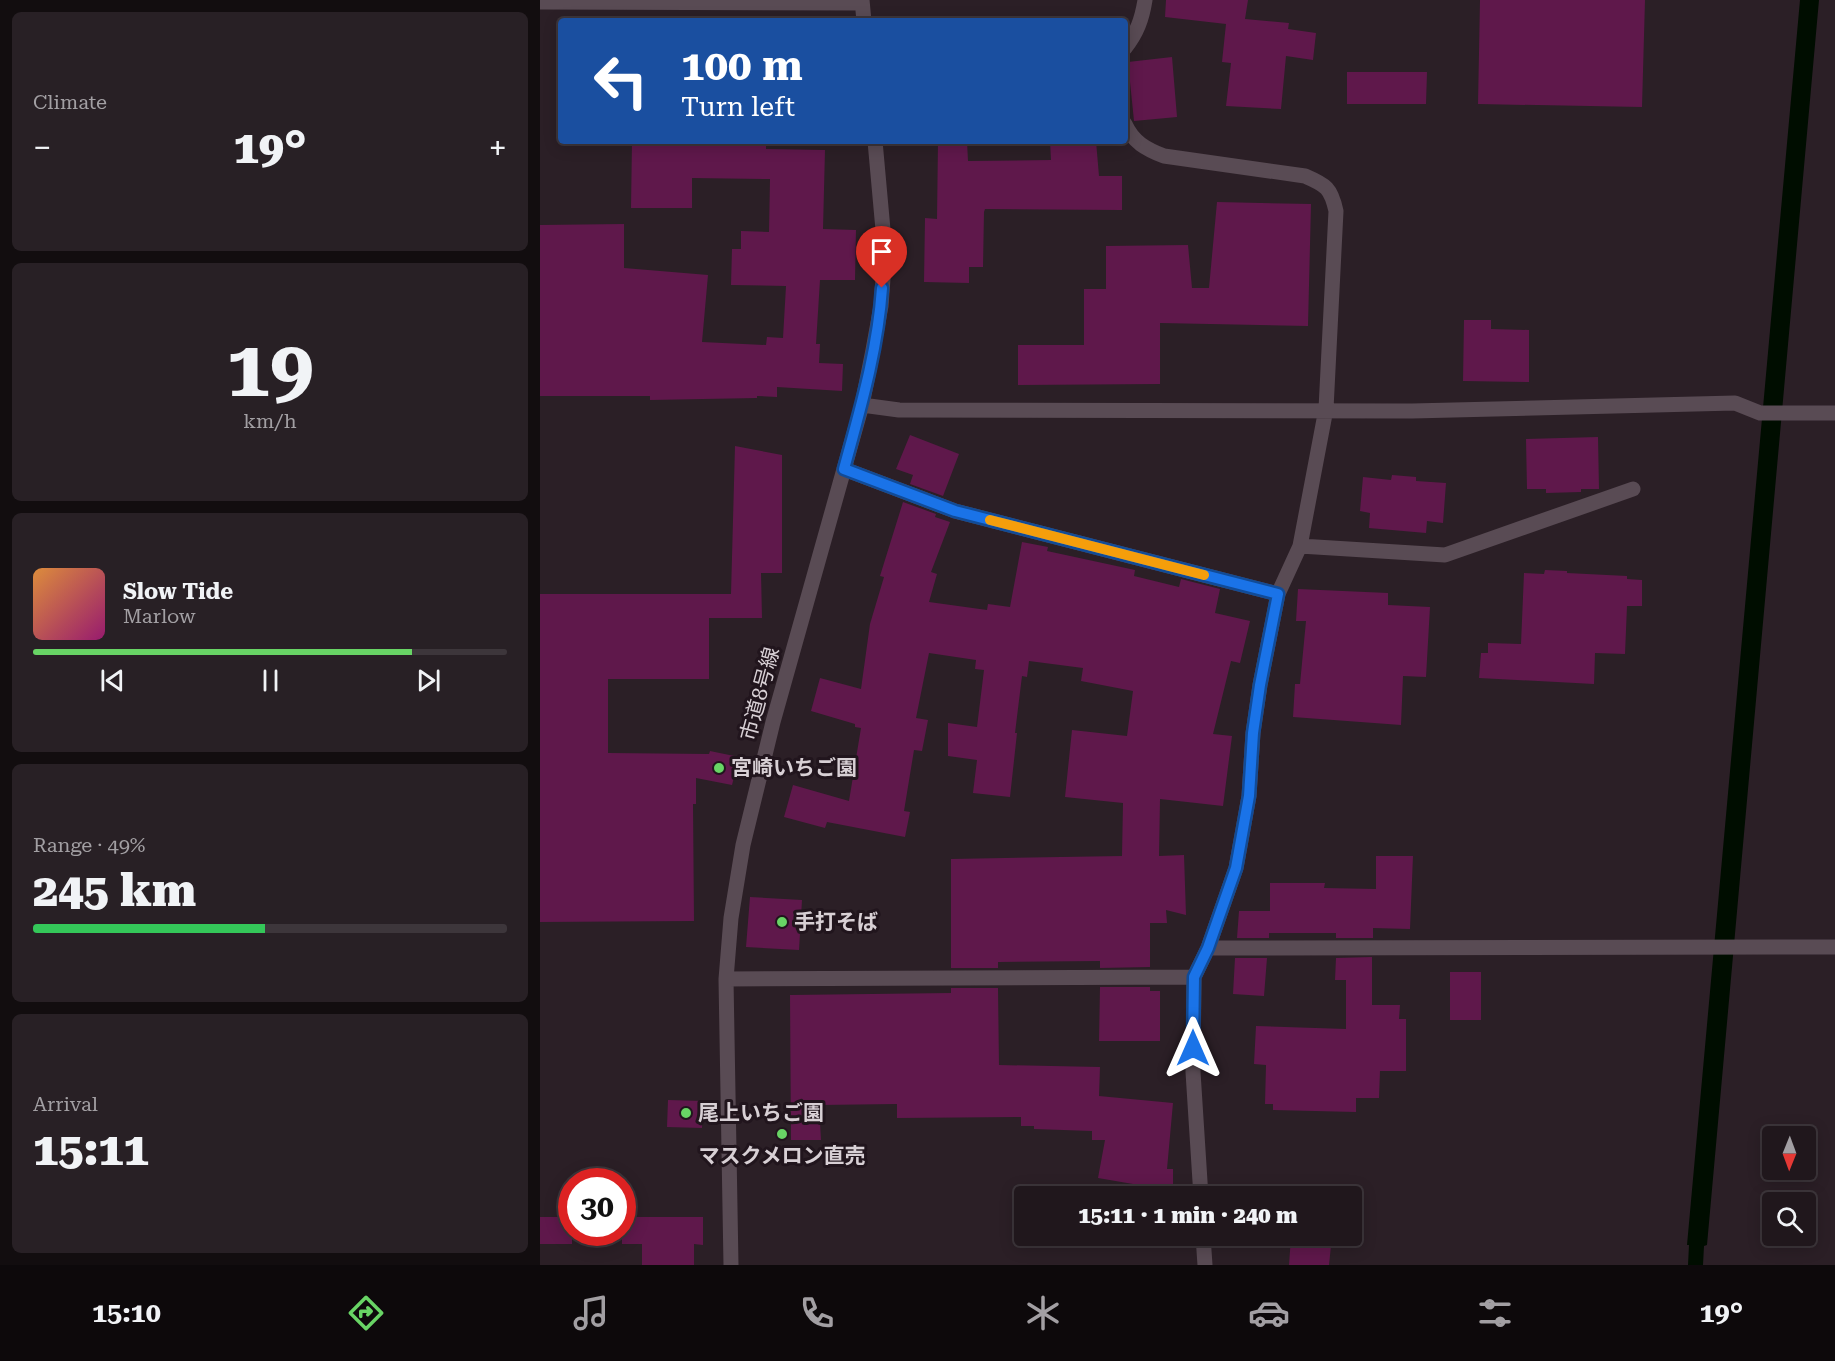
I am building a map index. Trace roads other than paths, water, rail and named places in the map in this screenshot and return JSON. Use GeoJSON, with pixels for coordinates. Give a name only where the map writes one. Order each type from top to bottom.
{"type":"FeatureCollection","features":[{"type":"Feature","properties":{"kind":"street"},"geometry":{"type":"LineString","coordinates":[[1128,45],[1134,38],[1143,18],[1145,0]]}},
{"type":"Feature","properties":{"kind":"street"},"geometry":{"type":"LineString","coordinates":[[540,2],[862,2],[864,18]]}},
{"type":"Feature","properties":{"kind":"street"},"geometry":{"type":"LineString","coordinates":[[1128,130],[1137,142],[1148,150],[1164,156],[1305,176],[1325,184],[1334,198],[1336,211],[1326,409],[1300,546],[1278,594],[1260,685],[1253,733],[1249,796],[1236,868],[1208,948],[1194,977],[1193,1072],[1200,1186]]}},
{"type":"Feature","properties":{"kind":"street","name":"市道8号線"},"geometry":{"type":"LineString","coordinates":[[731,1265],[726,979],[731,918],[743,845],[773,722],[862,405],[881,306],[885,252],[875,144]]}},
{"type":"Feature","properties":{"kind":"street"},"geometry":{"type":"LineString","coordinates":[[862,405],[899,410],[1326,409],[1412,411],[1735,403],[1760,413],[1835,413]]}},
{"type":"Feature","properties":{"kind":"street"},"geometry":{"type":"LineString","coordinates":[[844,469],[955,511],[1278,594]]}},
{"type":"Feature","properties":{"kind":"street"},"geometry":{"type":"LineString","coordinates":[[1300,546],[1445,555],[1633,489]]}},
{"type":"Feature","properties":{"kind":"street"},"geometry":{"type":"LineString","coordinates":[[1208,948],[1835,947]]}},
{"type":"Feature","properties":{"kind":"street"},"geometry":{"type":"LineString","coordinates":[[726,979],[1194,977]]}},
{"type":"Feature","properties":{"kind":"street"},"geometry":{"type":"LineString","coordinates":[[1204,1246],[1205,1265]]}},
{"type":"Feature","properties":{"kind":"place","name":"宮崎いちご園"},"geometry":{"type":"Point","coordinates":[719,768]}},
{"type":"Feature","properties":{"kind":"place","name":"手打そば"},"geometry":{"type":"Point","coordinates":[782,922]}},
{"type":"Feature","properties":{"kind":"place","name":"尾上いちご園"},"geometry":{"type":"Point","coordinates":[686,1113]}},
{"type":"Feature","properties":{"kind":"place","name":"マスクメロン直売"},"geometry":{"type":"Point","coordinates":[782,1134]}}]}
